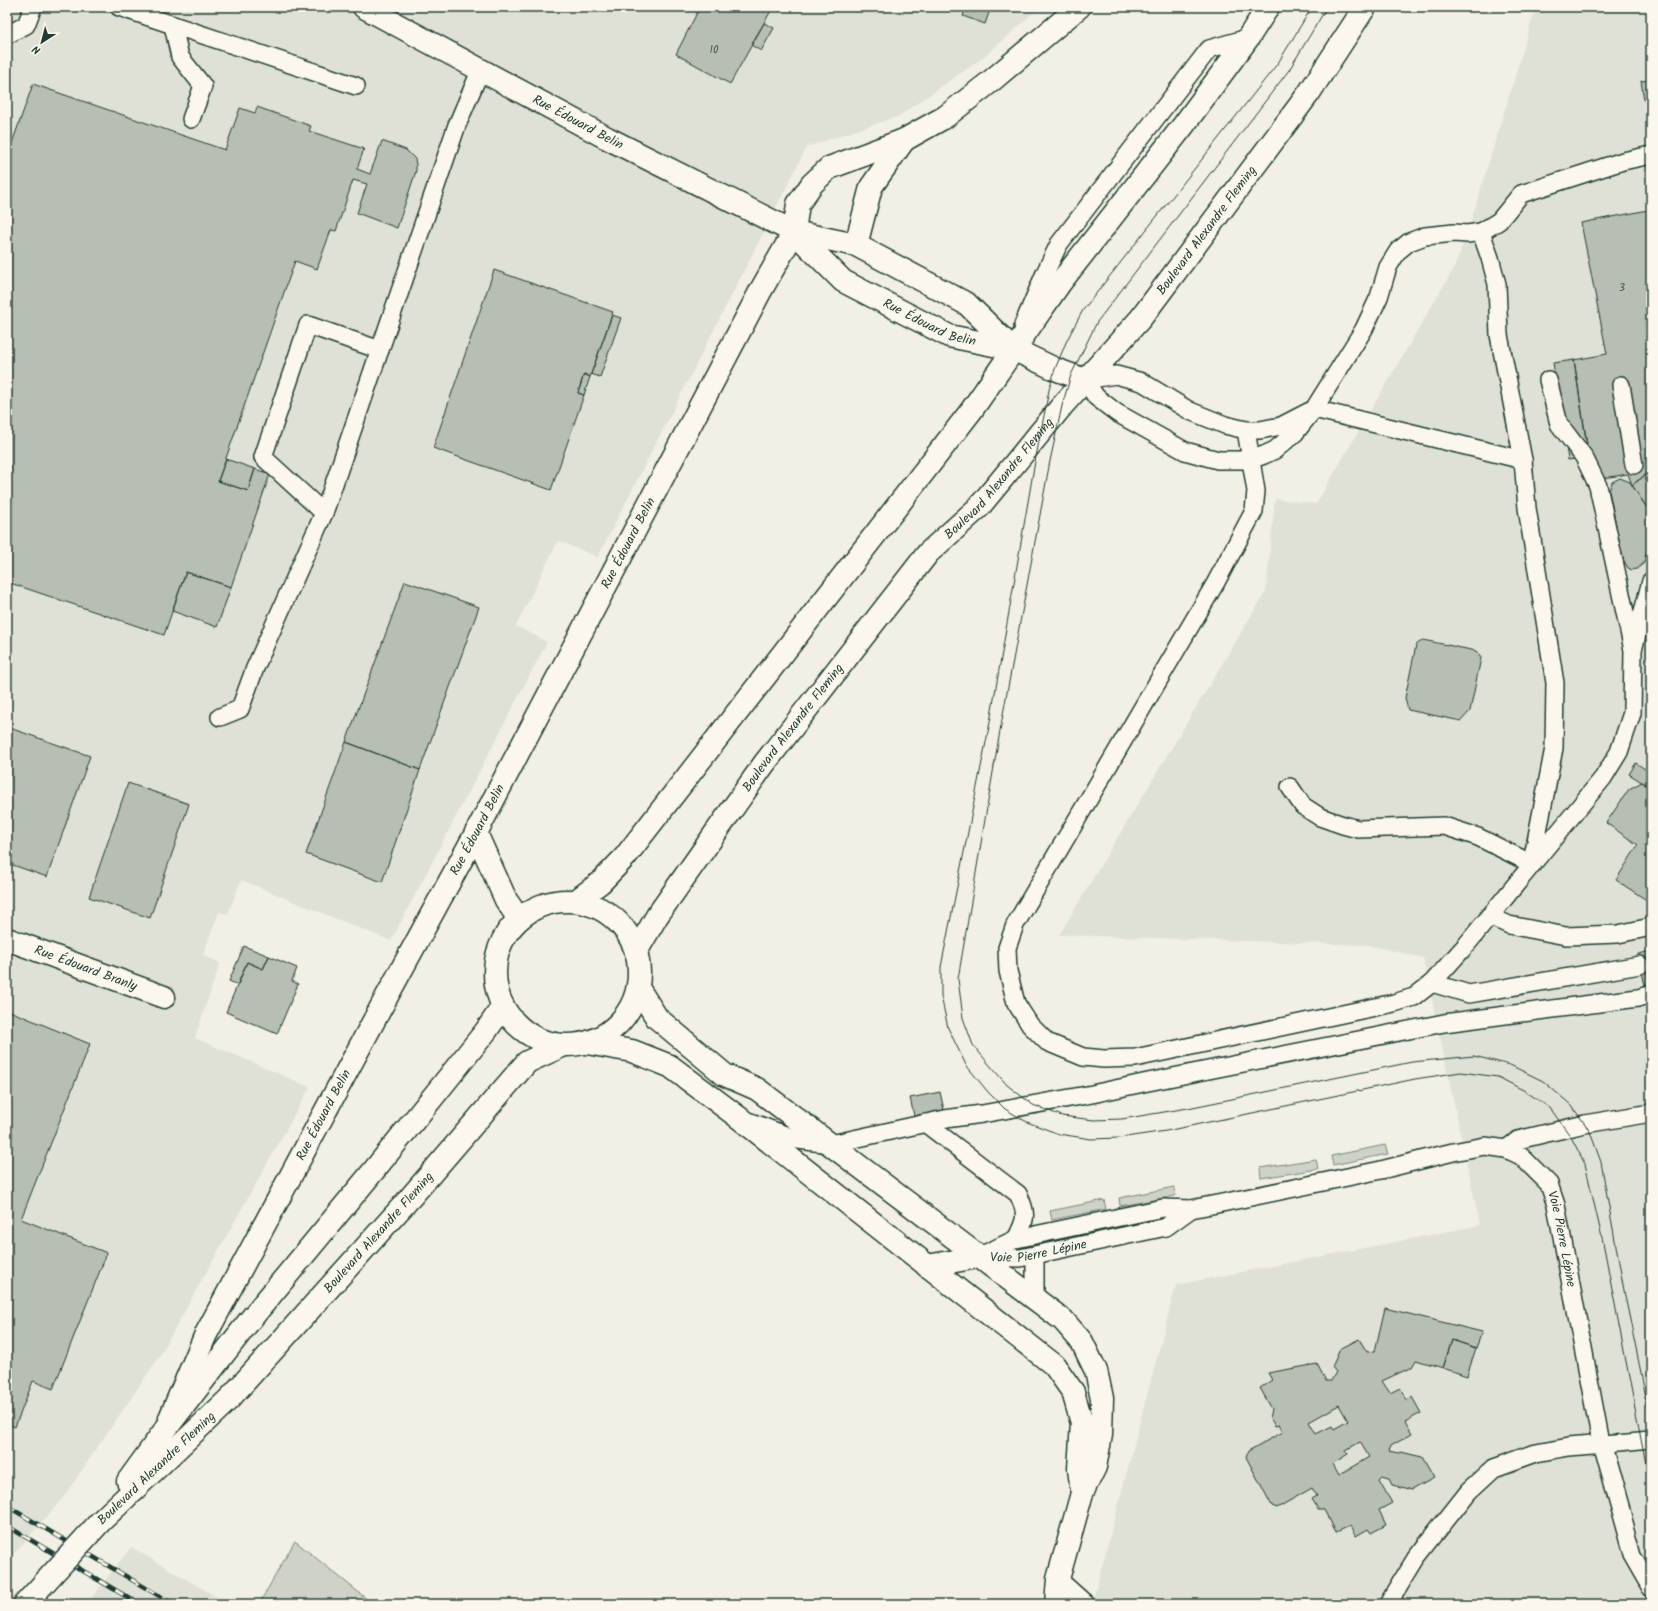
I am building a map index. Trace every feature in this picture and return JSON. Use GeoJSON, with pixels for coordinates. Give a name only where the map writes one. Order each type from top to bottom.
{"type":"FeatureCollection","features":[{"type":"Feature","properties":{"kind":"street","name":"Rue Édouard Belin"},"geometry":{"type":"LineString","coordinates":[[364,7],[607,138],[794,232],[843,282],[949,336],[1013,349],[1055,369],[1085,380]]}},
{"type":"Feature","properties":{"kind":"street","name":"Rue Édouard Belin"},"geometry":{"type":"LineString","coordinates":[[165,1430],[206,1334],[476,833],[761,290],[794,232],[798,204],[812,184],[830,168],[904,140],[945,117],[990,82],[1079,7]]}},
{"type":"Feature","properties":{"kind":"street"},"geometry":{"type":"LineString","coordinates":[[576,901],[601,882],[625,857],[971,411],[1060,283],[1178,132],[1248,38],[1268,7]]}},
{"type":"Feature","properties":{"kind":"street","name":"Boulevard Alexandre Fleming"},"geometry":{"type":"LineString","coordinates":[[636,952],[657,916],[764,764],[928,553],[979,507],[1085,380],[1141,318],[1309,93],[1365,7]]}},
{"type":"Feature","properties":{"kind":"street","name":"Rue Édouard Belin"},"geometry":{"type":"LineString","coordinates":[[856,245],[871,187],[904,140]]}},
{"type":"Feature","properties":{"kind":"street"},"geometry":{"type":"LineString","coordinates":[[794,232],[856,245],[968,304],[1013,349]]}},
{"type":"Feature","properties":{"kind":"street"},"geometry":{"type":"LineString","coordinates":[[476,833],[506,900],[519,919]]}},
{"type":"Feature","properties":{"kind":"street"},"geometry":{"type":"LineString","coordinates":[[587,1043],[605,1035],[620,1023],[632,1006],[638,988],[639,970],[636,952],[627,933],[613,918],[596,907],[576,901],[555,902],[536,908],[519,919],[504,938],[496,960],[495,984],[503,1006],[518,1026],[538,1040],[562,1046],[587,1043],[632,1051],[670,1066],[738,1117],[1054,1365],[1073,1392],[1082,1423],[1079,1469],[1082,1493]]}},
{"type":"Feature","properties":{"kind":"street","name":"Rue Édouard Branly"},"geometry":{"type":"LineString","coordinates":[[7,939],[164,998]]}},
{"type":"Feature","properties":{"kind":"street"},"geometry":{"type":"LineString","coordinates":[[638,988],[657,1018],[725,1075],[757,1089],[831,1144],[1063,1320],[1082,1342],[1096,1371],[1102,1398],[1101,1435],[1095,1467],[1082,1493],[1058,1579],[1056,1604]]}},
{"type":"Feature","properties":{"kind":"street","name":"Boulevard Alexandre Fleming"},"geometry":{"type":"LineString","coordinates":[[100,1522],[165,1430],[250,1320],[375,1169],[486,1031],[503,1006]]}},
{"type":"Feature","properties":{"kind":"street","name":"Boulevard Alexandre Fleming"},"geometry":{"type":"LineString","coordinates":[[100,1522],[230,1398],[410,1198],[527,1062],[562,1046]]}},
{"type":"Feature","properties":{"kind":"street"},"geometry":{"type":"LineString","coordinates":[[927,1266],[978,1257]]}},
{"type":"Feature","properties":{"kind":"street"},"geometry":{"type":"LineString","coordinates":[[25,1604],[100,1522]]}},
{"type":"Feature","properties":{"kind":"street"},"geometry":{"type":"LineString","coordinates":[[1043,1604],[1058,1579]]}},
{"type":"Feature","properties":{"kind":"lane"},"geometry":{"type":"LineString","coordinates":[[7,36],[26,25],[33,7]]}},
{"type":"Feature","properties":{"kind":"lane"},"geometry":{"type":"LineString","coordinates":[[119,7],[356,86]]}},
{"type":"Feature","properties":{"kind":"lane"},"geometry":{"type":"LineString","coordinates":[[173,25],[180,56],[203,86],[191,119]]}},
{"type":"Feature","properties":{"kind":"lane"},"geometry":{"type":"LineString","coordinates":[[220,717],[240,709],[255,668],[324,513],[457,125],[481,69]]}},
{"type":"Feature","properties":{"kind":"lane"},"geometry":{"type":"LineString","coordinates":[[1522,460],[1314,409],[1280,426],[1260,430],[1246,430],[1225,425],[1190,411],[1142,382],[1116,375],[1085,380],[1096,397],[1117,413],[1185,451],[1218,460],[1250,460],[1264,455],[1295,433],[1314,409],[1364,329],[1379,297],[1388,267],[1398,251],[1409,242],[1425,236],[1481,232],[1499,221],[1521,194],[1623,160],[1651,155]]}},
{"type":"Feature","properties":{"kind":"lane"},"geometry":{"type":"LineString","coordinates":[[1481,232],[1497,284],[1498,335],[1522,460],[1527,508],[1555,683],[1554,748],[1532,864]]}},
{"type":"Feature","properties":{"kind":"lane"},"geometry":{"type":"LineString","coordinates":[[324,513],[263,457],[308,325],[380,350]]}},
{"type":"Feature","properties":{"kind":"lane"},"geometry":{"type":"LineString","coordinates":[[1246,430],[1256,491],[1254,511],[1211,591],[1015,924],[1007,948],[1008,971],[1016,1003],[1030,1025],[1047,1042],[1083,1057],[1104,1059],[1135,1058],[1394,1003],[1414,996],[1432,983],[1490,916],[1603,778],[1619,752],[1632,713],[1632,650],[1598,486],[1584,457],[1559,424],[1548,380]]}},
{"type":"Feature","properties":{"kind":"lane"},"geometry":{"type":"LineString","coordinates":[[1621,385],[1634,465]]}},
{"type":"Feature","properties":{"kind":"lane"},"geometry":{"type":"LineString","coordinates":[[1632,650],[1651,581]]}},
{"type":"Feature","properties":{"kind":"lane"},"geometry":{"type":"LineString","coordinates":[[1290,787],[1303,806],[1320,817],[1343,825],[1358,829],[1444,826],[1478,837],[1532,864]]}},
{"type":"Feature","properties":{"kind":"lane"},"geometry":{"type":"LineString","coordinates":[[1490,916],[1509,926],[1566,936],[1618,934],[1651,927]]}},
{"type":"Feature","properties":{"kind":"lane"},"geometry":{"type":"LineString","coordinates":[[1432,983],[1469,994],[1640,965]]}},
{"type":"Feature","properties":{"kind":"lane"},"geometry":{"type":"LineString","coordinates":[[738,1117],[798,1140],[831,1144],[925,1123],[1092,1094],[1437,1025],[1638,998],[1651,994]]}},
{"type":"Feature","properties":{"kind":"lane"},"geometry":{"type":"LineString","coordinates":[[1148,1082],[1168,1067],[1178,1048]]}},
{"type":"Feature","properties":{"kind":"lane"},"geometry":{"type":"LineString","coordinates":[[1506,1149],[1518,1140],[1524,1138],[1585,1124],[1651,1113]]}},
{"type":"Feature","properties":{"kind":"lane"},"geometry":{"type":"LineString","coordinates":[[925,1123],[1018,1194],[1025,1208],[1025,1222],[1016,1239]]}},
{"type":"Feature","properties":{"kind":"lane","name":"Voie Pierre Lépine"},"geometry":{"type":"LineString","coordinates":[[978,1257],[1016,1239],[1163,1208],[1191,1209],[1380,1170],[1453,1152],[1485,1146],[1506,1149],[1521,1156],[1549,1184],[1556,1204],[1601,1443],[1632,1555],[1651,1588]]}},
{"type":"Feature","properties":{"kind":"lane","name":"Voie Pierre Lépine"},"geometry":{"type":"LineString","coordinates":[[978,1257],[1020,1258],[1166,1227],[1191,1209]]}},
{"type":"Feature","properties":{"kind":"lane"},"geometry":{"type":"LineString","coordinates":[[1035,1255],[1035,1299]]}},
{"type":"Feature","properties":{"kind":"lane"},"geometry":{"type":"LineString","coordinates":[[1388,1604],[1416,1558],[1469,1490],[1494,1468],[1536,1453],[1601,1443],[1651,1440]]}},
{"type":"Feature","properties":{"kind":"lane"},"geometry":{"type":"LineString","coordinates":[[1058,1579],[1086,1604]]}},
{"type":"Feature","properties":{"kind":"shaded area"},"geometry":{"type":"Polygon","coordinates":[[[7,7],[1040,7],[984,57],[899,116],[807,147],[598,557],[558,541],[516,626],[547,642],[391,941],[241,880],[228,914],[219,912],[203,955],[220,963],[195,1038],[310,1087],[159,1357],[63,1498],[7,1562],[7,7]]]}},
{"type":"Feature","properties":{"kind":"shaded area"},"geometry":{"type":"Polygon","coordinates":[[[1536,7],[1651,7],[1651,1604],[1092,1604],[1176,1285],[1480,1225],[1423,958],[1367,945],[1059,935],[1266,591],[1275,499],[1316,504],[1454,268],[1467,234],[1536,7]]]}},
{"type":"Feature","properties":{"kind":"shaded area"},"geometry":{"type":"Polygon","coordinates":[[[1385,1145],[1388,1154],[1333,1165],[1331,1156],[1385,1145]]]}},
{"type":"Feature","properties":{"kind":"shaded area"},"geometry":{"type":"Polygon","coordinates":[[[1316,1159],[1318,1169],[1261,1178],[1260,1168],[1316,1159]]]}},
{"type":"Feature","properties":{"kind":"shaded area"},"geometry":{"type":"Polygon","coordinates":[[[1174,1187],[1175,1196],[1120,1206],[1119,1198],[1174,1187]]]}},
{"type":"Feature","properties":{"kind":"shaded area"},"geometry":{"type":"Polygon","coordinates":[[[1104,1200],[1106,1209],[1052,1220],[1050,1211],[1104,1200]]]}},
{"type":"Feature","properties":{"kind":"shaded area"},"geometry":{"type":"Polygon","coordinates":[[[295,1541],[373,1604],[259,1604],[295,1541]]]}},
{"type":"Feature","properties":{"kind":"shaded area"},"geometry":{"type":"Polygon","coordinates":[[[131,1547],[229,1604],[87,1604],[131,1547]]]}},
{"type":"Feature","properties":{"kind":"building"},"geometry":{"type":"Polygon","coordinates":[[[700,7],[773,7],[730,84],[676,54],[700,7]]]}},
{"type":"Feature","properties":{"kind":"building"},"geometry":{"type":"Polygon","coordinates":[[[966,7],[991,7],[985,24],[963,16],[966,7]]]}},
{"type":"Feature","properties":{"kind":"building"},"geometry":{"type":"Polygon","coordinates":[[[764,23],[774,28],[761,51],[751,45],[764,23]]]}},
{"type":"Feature","properties":{"kind":"building"},"geometry":{"type":"Polygon","coordinates":[[[1651,80],[1651,99],[1644,100],[1641,81],[1651,80]]]}},
{"type":"Feature","properties":{"kind":"building"},"geometry":{"type":"Polygon","coordinates":[[[33,84],[225,150],[240,108],[255,113],[257,107],[311,126],[309,131],[364,149],[357,169],[370,174],[382,141],[406,150],[415,159],[416,171],[397,228],[357,213],[367,184],[353,180],[336,231],[331,230],[317,269],[295,261],[218,481],[248,491],[255,469],[270,474],[231,587],[186,572],[164,635],[7,582],[7,157],[33,84]]]}},
{"type":"Feature","properties":{"kind":"building"},"geometry":{"type":"Polygon","coordinates":[[[1648,210],[1651,228],[1651,471],[1632,485],[1628,474],[1592,480],[1574,360],[1607,354],[1581,223],[1648,210]]]}},
{"type":"Feature","properties":{"kind":"building"},"geometry":{"type":"Polygon","coordinates":[[[494,270],[613,312],[590,377],[584,374],[578,393],[584,395],[551,490],[433,448],[494,270]]]}},
{"type":"Feature","properties":{"kind":"building"},"geometry":{"type":"Polygon","coordinates":[[[612,315],[621,318],[600,377],[591,374],[612,315]]]}},
{"type":"Feature","properties":{"kind":"building"},"geometry":{"type":"Polygon","coordinates":[[[1574,360],[1589,457],[1568,460],[1553,363],[1574,360]]]}},
{"type":"Feature","properties":{"kind":"building"},"geometry":{"type":"Polygon","coordinates":[[[584,374],[590,377],[584,395],[578,393],[584,374]]]}},
{"type":"Feature","properties":{"kind":"building"},"geometry":{"type":"Polygon","coordinates":[[[226,459],[255,469],[248,491],[218,481],[226,459]]]}},
{"type":"Feature","properties":{"kind":"building"},"geometry":{"type":"Polygon","coordinates":[[[1651,471],[1651,514],[1632,485],[1651,471]]]}},
{"type":"Feature","properties":{"kind":"building"},"geometry":{"type":"Polygon","coordinates":[[[1620,478],[1630,482],[1651,514],[1651,533],[1644,563],[1637,569],[1632,570],[1628,568],[1623,559],[1609,491],[1612,482],[1620,478]]]}},
{"type":"Feature","properties":{"kind":"building"},"geometry":{"type":"Polygon","coordinates":[[[186,572],[231,587],[217,627],[172,611],[186,572]]]}},
{"type":"Feature","properties":{"kind":"building"},"geometry":{"type":"Polygon","coordinates":[[[405,581],[479,607],[420,770],[346,742],[405,581]]]}},
{"type":"Feature","properties":{"kind":"building"},"geometry":{"type":"Polygon","coordinates":[[[1423,640],[1476,651],[1481,658],[1470,711],[1461,721],[1408,710],[1405,698],[1416,645],[1423,640]]]}},
{"type":"Feature","properties":{"kind":"building"},"geometry":{"type":"Polygon","coordinates":[[[7,727],[90,756],[47,877],[7,863],[7,727]]]}},
{"type":"Feature","properties":{"kind":"building"},"geometry":{"type":"Polygon","coordinates":[[[346,742],[420,770],[382,882],[306,854],[346,742]]]}},
{"type":"Feature","properties":{"kind":"building"},"geometry":{"type":"Polygon","coordinates":[[[1636,763],[1651,773],[1651,788],[1629,774],[1636,763]]]}},
{"type":"Feature","properties":{"kind":"building"},"geometry":{"type":"Polygon","coordinates":[[[1642,782],[1651,787],[1651,903],[1616,880],[1638,845],[1606,823],[1629,789],[1642,782]]]}},
{"type":"Feature","properties":{"kind":"building"},"geometry":{"type":"Polygon","coordinates":[[[128,783],[189,804],[150,918],[89,897],[128,783]]]}},
{"type":"Feature","properties":{"kind":"building"},"geometry":{"type":"Polygon","coordinates":[[[244,946],[269,956],[263,969],[247,962],[238,985],[229,981],[244,946]]]}},
{"type":"Feature","properties":{"kind":"building"},"geometry":{"type":"Polygon","coordinates":[[[1651,951],[1651,1013],[1638,954],[1651,951]]]}},
{"type":"Feature","properties":{"kind":"building"},"geometry":{"type":"Polygon","coordinates":[[[269,956],[297,968],[292,981],[298,984],[277,1034],[226,1012],[247,962],[263,969],[269,956]]]}},
{"type":"Feature","properties":{"kind":"building"},"geometry":{"type":"Polygon","coordinates":[[[7,1010],[90,1044],[21,1219],[107,1253],[53,1389],[33,1381],[15,1427],[7,1424],[7,1010]]]}},
{"type":"Feature","properties":{"kind":"building"},"geometry":{"type":"Polygon","coordinates":[[[940,1092],[944,1110],[914,1116],[910,1098],[940,1092]]]}},
{"type":"Feature","properties":{"kind":"building"},"geometry":{"type":"Polygon","coordinates":[[[1385,1308],[1482,1332],[1476,1348],[1452,1340],[1443,1368],[1416,1360],[1412,1367],[1382,1381],[1390,1393],[1400,1388],[1407,1400],[1412,1397],[1421,1413],[1405,1422],[1412,1434],[1391,1446],[1389,1451],[1422,1457],[1434,1478],[1412,1490],[1393,1485],[1390,1479],[1382,1477],[1379,1480],[1392,1503],[1379,1510],[1386,1525],[1371,1533],[1368,1529],[1356,1536],[1350,1526],[1336,1532],[1324,1509],[1318,1509],[1312,1499],[1317,1496],[1312,1488],[1277,1508],[1272,1506],[1246,1457],[1248,1451],[1283,1432],[1279,1425],[1275,1426],[1270,1418],[1272,1409],[1260,1388],[1272,1380],[1268,1373],[1317,1364],[1326,1381],[1331,1381],[1336,1372],[1332,1367],[1340,1349],[1359,1339],[1367,1352],[1375,1351],[1385,1308]],[[1339,1405],[1309,1422],[1316,1434],[1332,1426],[1334,1429],[1348,1421],[1339,1405]],[[1360,1442],[1346,1450],[1348,1454],[1332,1464],[1338,1475],[1369,1457],[1360,1442]]]}},
{"type":"Feature","properties":{"kind":"building"},"geometry":{"type":"Polygon","coordinates":[[[1452,1340],[1476,1348],[1467,1376],[1443,1368],[1452,1340]]]}},
{"type":"Feature","properties":{"kind":"tram line"},"geometry":{"type":"LineString","coordinates":[[1312,7],[1278,63],[1083,310],[1067,340],[1055,369],[1049,390],[1034,467],[990,722],[941,967],[941,996],[948,1028],[966,1065],[988,1092],[1005,1109],[1027,1122],[1059,1134],[1091,1139],[1119,1138],[1166,1131],[1415,1079],[1461,1072],[1498,1077],[1525,1091],[1550,1108],[1571,1137],[1585,1164],[1603,1242],[1651,1491]]}},
{"type":"Feature","properties":{"kind":"tram line"},"geometry":{"type":"LineString","coordinates":[[1327,7],[1289,70],[1097,322],[1071,375],[1062,406],[1050,461],[1001,725],[958,979],[963,1018],[973,1045],[1007,1085],[1033,1105],[1062,1116],[1094,1120],[1122,1119],[1188,1108],[1412,1062],[1474,1056],[1510,1065],[1543,1081],[1571,1105],[1585,1124],[1590,1132],[1601,1162],[1625,1296],[1651,1421]]}},
{"type":"Feature","properties":{"kind":"railway"},"geometry":{"type":"LineString","coordinates":[[7,1506],[173,1604]]}},
{"type":"Feature","properties":{"kind":"railway"},"geometry":{"type":"LineString","coordinates":[[7,1526],[139,1604]]}}]}
